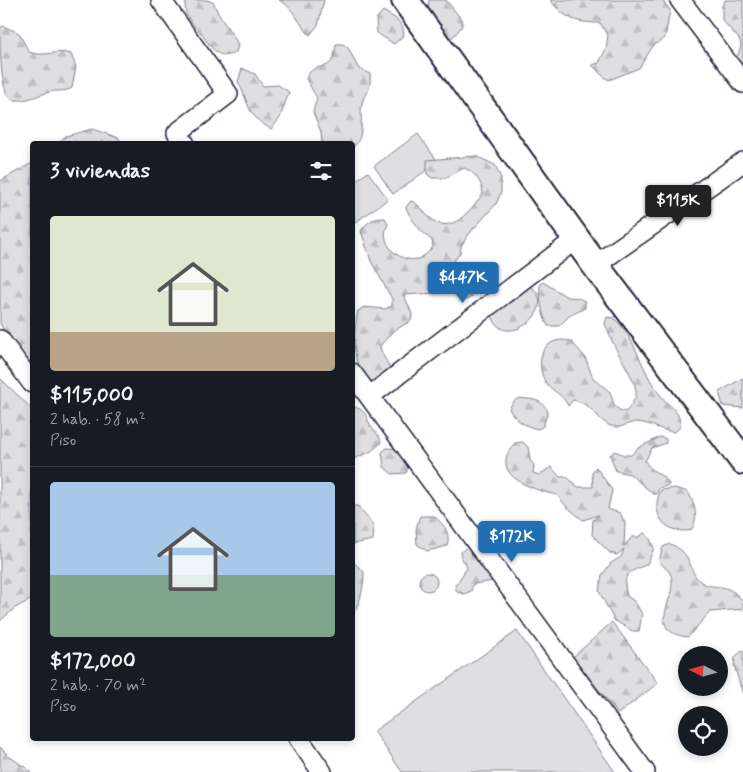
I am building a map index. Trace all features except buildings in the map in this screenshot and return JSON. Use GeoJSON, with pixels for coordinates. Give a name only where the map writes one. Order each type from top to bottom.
{"type":"FeatureCollection","features":[{"type":"Feature","properties":{"kind":"street"},"geometry":{"type":"LineString","coordinates":[[160,0],[228,94],[176,133],[182,141]]}},
{"type":"Feature","properties":{"kind":"street"},"geometry":{"type":"LineString","coordinates":[[405,0],[594,265],[743,461]]}},
{"type":"Feature","properties":{"kind":"street"},"geometry":{"type":"LineString","coordinates":[[680,0],[743,83]]}},
{"type":"Feature","properties":{"kind":"street"},"geometry":{"type":"LineString","coordinates":[[594,265],[743,162]]}},
{"type":"Feature","properties":{"kind":"street"},"geometry":{"type":"LineString","coordinates":[[370,396],[576,239]]}},
{"type":"Feature","properties":{"kind":"street"},"geometry":{"type":"LineString","coordinates":[[0,340],[30,380]]}},
{"type":"Feature","properties":{"kind":"street"},"geometry":{"type":"LineString","coordinates":[[355,377],[645,772]]}},
{"type":"Feature","properties":{"kind":"street"},"geometry":{"type":"LineString","coordinates":[[300,741],[322,772]]}},
{"type":"Feature","properties":{"kind":"green space"},"geometry":{"type":"Polygon","coordinates":[[[207,0],[214,3],[238,45],[236,52],[229,55],[219,54],[211,47],[185,10],[186,1],[207,0]]]}},
{"type":"Feature","properties":{"kind":"green space"},"geometry":{"type":"Polygon","coordinates":[[[279,0],[324,0],[318,25],[310,35],[289,7],[279,0]]]}},
{"type":"Feature","properties":{"kind":"green space"},"geometry":{"type":"Polygon","coordinates":[[[429,0],[446,0],[462,20],[462,26],[453,37],[446,38],[428,10],[429,0]]]}},
{"type":"Feature","properties":{"kind":"green space"},"geometry":{"type":"Polygon","coordinates":[[[550,0],[662,0],[670,10],[665,38],[653,46],[639,68],[609,80],[592,65],[599,63],[606,49],[608,35],[600,23],[572,19],[561,12],[550,0]]]}},
{"type":"Feature","properties":{"kind":"green space"},"geometry":{"type":"Polygon","coordinates":[[[725,0],[743,0],[743,86],[736,60],[741,46],[740,40],[722,20],[722,6],[725,0]]]}},
{"type":"Feature","properties":{"kind":"green space"},"geometry":{"type":"Polygon","coordinates":[[[383,11],[397,20],[402,26],[404,35],[394,44],[377,33],[376,19],[383,11]]]}},
{"type":"Feature","properties":{"kind":"green space"},"geometry":{"type":"Polygon","coordinates":[[[3,26],[19,33],[29,52],[35,54],[61,52],[71,54],[76,67],[72,88],[49,92],[24,100],[11,99],[7,95],[1,67],[0,28],[3,26]]]}},
{"type":"Feature","properties":{"kind":"green space"},"geometry":{"type":"Polygon","coordinates":[[[336,44],[343,44],[349,49],[358,68],[370,74],[370,84],[361,110],[361,133],[355,145],[355,141],[322,141],[321,132],[313,112],[317,98],[306,79],[315,68],[329,64],[334,55],[336,44]]]}},
{"type":"Feature","properties":{"kind":"green space"},"geometry":{"type":"Polygon","coordinates":[[[242,68],[255,74],[263,86],[278,85],[289,92],[280,118],[271,129],[257,119],[250,109],[238,82],[242,68]]]}},
{"type":"Feature","properties":{"kind":"green space"},"geometry":{"type":"Polygon","coordinates":[[[92,129],[119,138],[120,141],[60,141],[66,136],[92,129]]]}},
{"type":"Feature","properties":{"kind":"green space"},"geometry":{"type":"Polygon","coordinates":[[[418,134],[438,162],[393,194],[374,166],[418,134]]]}},
{"type":"Feature","properties":{"kind":"green space"},"geometry":{"type":"Polygon","coordinates":[[[476,156],[495,165],[501,178],[501,192],[496,204],[469,234],[461,246],[460,253],[448,269],[444,290],[438,293],[404,295],[412,314],[411,321],[393,331],[380,346],[395,378],[393,390],[388,395],[376,390],[367,382],[360,372],[355,349],[358,311],[364,307],[385,309],[392,306],[392,299],[371,261],[361,231],[371,221],[385,218],[388,224],[386,237],[388,244],[396,254],[410,259],[417,259],[423,256],[433,247],[432,240],[421,230],[410,215],[406,207],[411,201],[417,204],[437,223],[445,225],[466,214],[483,194],[477,178],[464,168],[445,178],[432,178],[427,174],[427,160],[476,156]]]}},
{"type":"Feature","properties":{"kind":"green space"},"geometry":{"type":"Polygon","coordinates":[[[30,164],[30,361],[25,361],[15,353],[0,323],[0,181],[30,164]]]}},
{"type":"Feature","properties":{"kind":"green space"},"geometry":{"type":"Polygon","coordinates":[[[368,172],[388,199],[355,223],[355,182],[368,172]]]}},
{"type":"Feature","properties":{"kind":"green space"},"geometry":{"type":"Polygon","coordinates":[[[464,280],[471,283],[474,290],[471,297],[464,300],[457,297],[454,290],[457,283],[464,280]]]}},
{"type":"Feature","properties":{"kind":"green space"},"geometry":{"type":"Polygon","coordinates":[[[543,282],[567,297],[585,301],[585,308],[569,316],[559,326],[548,326],[544,317],[541,299],[540,284],[543,282]]]}},
{"type":"Feature","properties":{"kind":"green space"},"geometry":{"type":"Polygon","coordinates":[[[529,285],[538,294],[539,305],[535,315],[517,329],[507,330],[498,326],[492,315],[503,296],[529,285]]]}},
{"type":"Feature","properties":{"kind":"green space"},"geometry":{"type":"Polygon","coordinates":[[[607,317],[614,318],[622,326],[634,345],[654,386],[679,417],[680,427],[675,432],[637,422],[618,427],[611,426],[580,402],[573,400],[568,406],[546,383],[542,375],[541,366],[541,356],[545,348],[557,341],[571,341],[585,357],[593,378],[610,392],[614,405],[619,410],[626,412],[635,399],[636,390],[605,324],[607,317]]]}},
{"type":"Feature","properties":{"kind":"green space"},"geometry":{"type":"Polygon","coordinates":[[[0,378],[30,407],[30,600],[15,608],[0,621],[0,378]]]}},
{"type":"Feature","properties":{"kind":"green space"},"geometry":{"type":"Polygon","coordinates":[[[743,378],[743,408],[723,406],[719,392],[743,378]]]}},
{"type":"Feature","properties":{"kind":"green space"},"geometry":{"type":"Polygon","coordinates":[[[519,398],[536,400],[546,407],[548,412],[543,426],[538,429],[533,428],[525,425],[515,417],[509,409],[513,402],[519,398]]]}},
{"type":"Feature","properties":{"kind":"green space"},"geometry":{"type":"Polygon","coordinates":[[[355,408],[364,413],[379,437],[381,443],[370,452],[355,458],[355,408]]]}},
{"type":"Feature","properties":{"kind":"green space"},"geometry":{"type":"Polygon","coordinates":[[[660,437],[666,439],[666,443],[652,448],[645,461],[669,485],[659,488],[657,494],[653,494],[630,474],[616,471],[610,455],[615,451],[624,455],[631,455],[638,448],[660,437]]]}},
{"type":"Feature","properties":{"kind":"green space"},"geometry":{"type":"Polygon","coordinates":[[[523,442],[528,447],[530,460],[534,465],[533,473],[539,475],[551,467],[560,477],[567,477],[578,487],[593,487],[592,472],[596,467],[612,490],[608,509],[620,513],[625,523],[624,546],[632,537],[639,537],[644,533],[649,537],[654,548],[647,564],[628,574],[625,582],[627,596],[635,602],[642,614],[639,631],[632,631],[614,620],[599,591],[602,575],[611,563],[621,557],[624,549],[617,555],[610,553],[592,535],[593,520],[599,515],[583,520],[566,506],[557,495],[526,485],[509,472],[506,464],[507,454],[515,443],[523,442]]]}},
{"type":"Feature","properties":{"kind":"green space"},"geometry":{"type":"Polygon","coordinates":[[[387,448],[397,449],[409,463],[406,473],[392,474],[384,467],[382,452],[387,448]]]}},
{"type":"Feature","properties":{"kind":"green space"},"geometry":{"type":"Polygon","coordinates":[[[675,488],[688,492],[693,501],[695,521],[691,530],[682,531],[667,526],[658,514],[658,498],[661,490],[675,488]]]}},
{"type":"Feature","properties":{"kind":"green space"},"geometry":{"type":"Polygon","coordinates":[[[355,506],[358,506],[372,524],[373,540],[355,544],[355,506]]]}},
{"type":"Feature","properties":{"kind":"green space"},"geometry":{"type":"Polygon","coordinates":[[[420,516],[434,516],[441,523],[446,529],[448,537],[447,546],[427,551],[417,544],[416,529],[420,516]]]}},
{"type":"Feature","properties":{"kind":"green space"},"geometry":{"type":"Polygon","coordinates":[[[670,544],[683,552],[701,582],[732,591],[743,601],[743,609],[710,612],[688,637],[674,633],[667,628],[665,620],[672,582],[670,573],[659,561],[663,547],[670,544]]]}},
{"type":"Feature","properties":{"kind":"green space"},"geometry":{"type":"Polygon","coordinates":[[[467,547],[474,548],[494,581],[473,584],[471,591],[464,594],[457,592],[455,586],[467,568],[465,562],[461,559],[461,552],[467,547]]]}},
{"type":"Feature","properties":{"kind":"green space"},"geometry":{"type":"Polygon","coordinates":[[[355,564],[364,572],[362,593],[355,609],[355,564]]]}},
{"type":"Feature","properties":{"kind":"green space"},"geometry":{"type":"Polygon","coordinates":[[[428,573],[434,576],[437,582],[434,588],[428,591],[422,588],[419,582],[422,576],[428,573]]]}},
{"type":"Feature","properties":{"kind":"green space"},"geometry":{"type":"Polygon","coordinates":[[[612,622],[658,683],[618,714],[573,657],[612,622]]]}},
{"type":"Feature","properties":{"kind":"green space"},"geometry":{"type":"Polygon","coordinates":[[[517,631],[615,772],[402,772],[374,731],[517,631]]]}},
{"type":"Feature","properties":{"kind":"green space"},"geometry":{"type":"Polygon","coordinates":[[[743,650],[743,695],[734,665],[735,657],[743,650]]]}},
{"type":"Feature","properties":{"kind":"green space"},"geometry":{"type":"Polygon","coordinates":[[[0,747],[10,757],[32,772],[0,772],[0,747]]]}}]}
